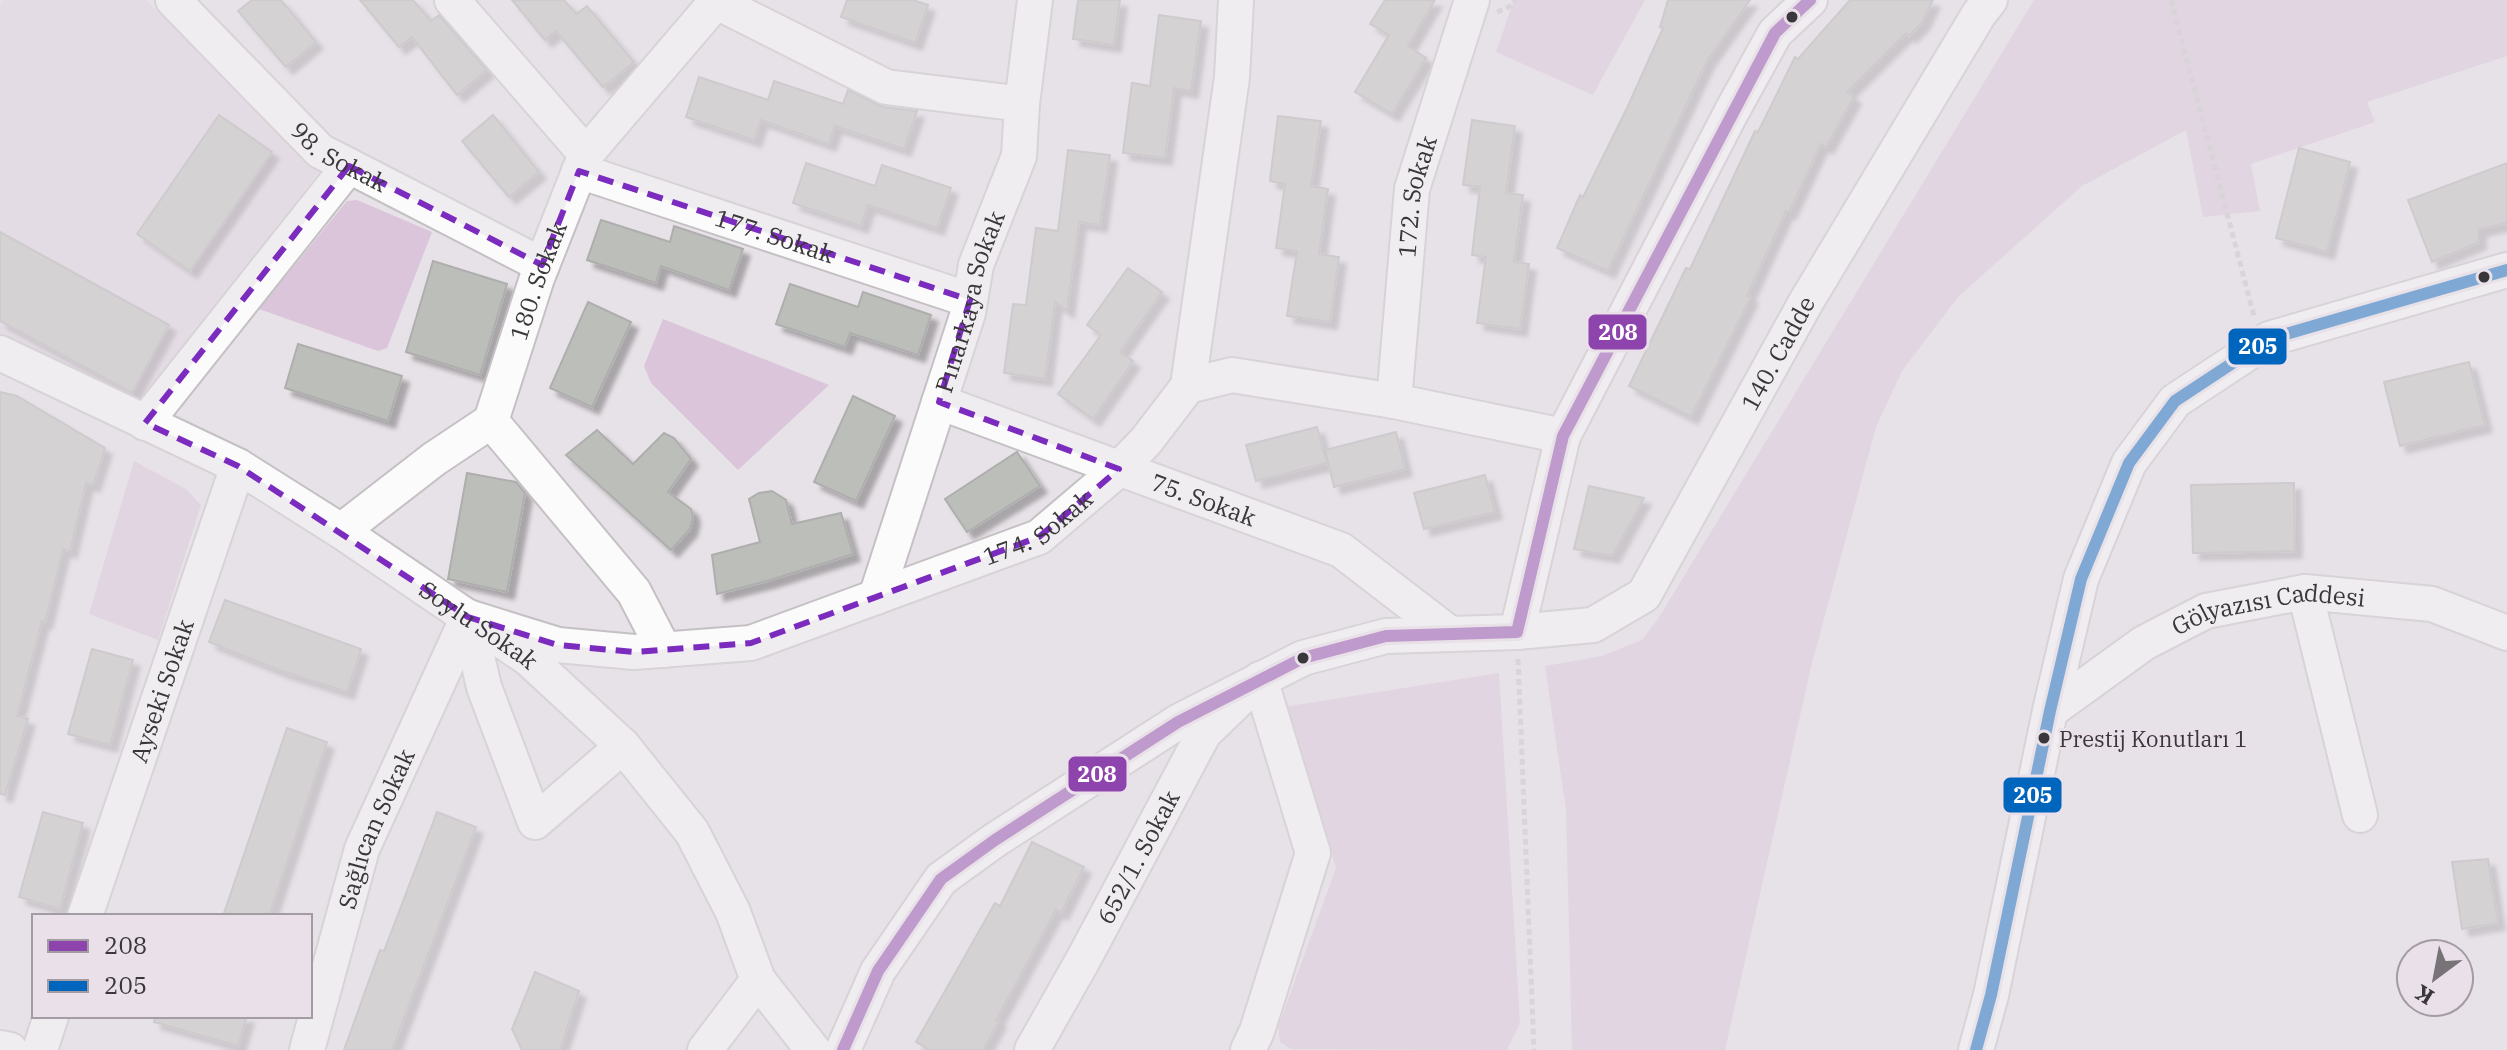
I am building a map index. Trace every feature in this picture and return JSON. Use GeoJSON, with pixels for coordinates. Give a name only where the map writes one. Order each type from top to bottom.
{"type":"FeatureCollection","features":[{"type":"Feature","properties":{"kind":"street"},"geometry":{"type":"LineString","coordinates":[[452,0],[582,162]]}},
{"type":"Feature","properties":{"kind":"street","name":"Pınarkaya Sokak"},"geometry":{"type":"LineString","coordinates":[[876,597],[970,300],[976,265],[1019,156],[1035,0]]}},
{"type":"Feature","properties":{"kind":"street","name":"174. Sokak"},"geometry":{"type":"LineString","coordinates":[[468,617],[558,645],[634,652],[751,643],[1039,537],[1119,469],[1146,441],[1188,386],[1232,77],[1236,0]]}},
{"type":"Feature","properties":{"kind":"street","name":"172. Sokak"},"geometry":{"type":"LineString","coordinates":[[1394,401],[1412,189],[1472,0]]}},
{"type":"Feature","properties":{"kind":"street"},"geometry":{"type":"LineString","coordinates":[[1517,632],[1563,436],[1775,33],[1810,0]]}},
{"type":"Feature","properties":{"kind":"street","name":"140. Cadde"},"geometry":{"type":"LineString","coordinates":[[843,1050],[878,971],[941,879],[995,840],[1178,722],[1303,658],[1386,636],[1517,632],[1593,625],[1644,595],[1806,302],[1990,0]]}},
{"type":"Feature","properties":{"kind":"street"},"geometry":{"type":"LineString","coordinates":[[714,1],[886,87],[1022,104]]}},
{"type":"Feature","properties":{"kind":"street","name":"180. Sokak"},"geometry":{"type":"LineString","coordinates":[[491,421],[542,265],[582,162],[714,1]]}},
{"type":"Feature","properties":{"kind":"street","name":"98. Sokak"},"geometry":{"type":"LineString","coordinates":[[183,2],[320,151],[542,265]]}},
{"type":"Feature","properties":{"kind":"street","name":"177. Sokak"},"geometry":{"type":"LineString","coordinates":[[582,162],[970,300]]}},
{"type":"Feature","properties":{"kind":"street"},"geometry":{"type":"LineString","coordinates":[[145,423],[349,166]]}},
{"type":"Feature","properties":{"kind":"street"},"geometry":{"type":"LineString","coordinates":[[1976,1050],[1991,995],[2081,579],[2129,463],[2175,401],[2269,339],[2507,270]]}},
{"type":"Feature","properties":{"kind":"street","name":"Soylu Sokak"},"geometry":{"type":"LineString","coordinates":[[0,353],[238,466],[341,531],[529,659],[623,746],[692,832],[733,912],[758,980],[813,1050]]}},
{"type":"Feature","properties":{"kind":"street"},"geometry":{"type":"LineString","coordinates":[[1188,386],[1232,375],[1394,401],[1563,436]]}},
{"type":"Feature","properties":{"kind":"street","name":"75. Sokak"},"geometry":{"type":"LineString","coordinates":[[939,402],[1341,550],[1449,633]]}},
{"type":"Feature","properties":{"kind":"street"},"geometry":{"type":"LineString","coordinates":[[341,531],[434,459],[491,421],[634,592],[664,650]]}},
{"type":"Feature","properties":{"kind":"street","name":"Ayseki Sokak"},"geometry":{"type":"LineString","coordinates":[[86,914],[238,466]]}},
{"type":"Feature","properties":{"kind":"street"},"geometry":{"type":"LineString","coordinates":[[2305,592],[2360,815]]}},
{"type":"Feature","properties":{"kind":"street","name":"Gölyazısı Caddesi"},"geometry":{"type":"LineString","coordinates":[[2050,711],[2144,643],[2206,611],[2305,592],[2432,604],[2507,633]]}},
{"type":"Feature","properties":{"kind":"street"},"geometry":{"type":"LineString","coordinates":[[468,617],[484,687],[535,822],[623,746]]}},
{"type":"Feature","properties":{"kind":"street","name":"Sağlıcan Sokak"},"geometry":{"type":"LineString","coordinates":[[307,1050],[362,849],[468,617]]}},
{"type":"Feature","properties":{"kind":"street"},"geometry":{"type":"LineString","coordinates":[[1248,1050],[1257,1031],[1313,853],[1260,679]]}},
{"type":"Feature","properties":{"kind":"street","name":"652/1. Sokak"},"geometry":{"type":"LineString","coordinates":[[1032,1050],[1204,733],[1260,679]]}},
{"type":"Feature","properties":{"kind":"street"},"geometry":{"type":"LineString","coordinates":[[705,1050],[758,980]]}},
{"type":"Feature","properties":{"kind":"street"},"geometry":{"type":"LineString","coordinates":[[40,1050],[50,1018]]}},
{"type":"Feature","properties":{"kind":"street"},"geometry":{"type":"LineString","coordinates":[[0,1048],[10,1050]]}},
{"type":"Feature","properties":{"kind":"path"},"geometry":{"type":"LineString","coordinates":[[2171,0],[2261,344]]}},
{"type":"Feature","properties":{"kind":"path"},"geometry":{"type":"LineString","coordinates":[[1517,632],[1534,1050]]}},
{"type":"Feature","properties":{"kind":"highlighted area"},"geometry":{"type":"Polygon","coordinates":[[[349,166],[542,265],[579,171],[970,300],[939,402],[1119,469],[1039,537],[751,643],[634,652],[558,645],[468,617],[238,466],[145,423],[349,166]]]}},
{"type":"Feature","properties":{"kind":"shaded area"},"geometry":{"type":"Polygon","coordinates":[[[3,0],[146,0],[318,173],[138,406],[0,334],[0,5],[3,0]]]}},
{"type":"Feature","properties":{"kind":"shaded area"},"geometry":{"type":"Polygon","coordinates":[[[1514,0],[1645,0],[1593,95],[1496,52],[1514,0]]]}},
{"type":"Feature","properties":{"kind":"shaded area"},"geometry":{"type":"Polygon","coordinates":[[[2034,0],[2507,0],[2507,56],[2367,102],[2375,122],[2251,164],[2260,211],[2203,217],[2186,130],[2082,186],[1958,297],[1902,371],[1876,427],[1811,667],[1725,1050],[1572,1050],[1566,810],[1545,666],[1602,656],[1642,640],[1658,619],[2034,0]]]}},
{"type":"Feature","properties":{"kind":"shaded area"},"geometry":{"type":"Polygon","coordinates":[[[357,200],[432,232],[387,348],[378,351],[259,309],[347,201],[357,200]]]}},
{"type":"Feature","properties":{"kind":"shaded area"},"geometry":{"type":"Polygon","coordinates":[[[663,319],[829,385],[738,470],[651,383],[644,366],[663,319]]]}},
{"type":"Feature","properties":{"kind":"shaded area"},"geometry":{"type":"Polygon","coordinates":[[[134,461],[186,489],[201,505],[158,640],[89,614],[134,461]]]}},
{"type":"Feature","properties":{"kind":"shaded area"},"geometry":{"type":"Polygon","coordinates":[[[1499,673],[1520,1023],[1507,1050],[1291,1049],[1280,1042],[1278,1027],[1336,868],[1283,707],[1499,673]]]}},
{"type":"Feature","properties":{"kind":"building"},"geometry":{"type":"Polygon","coordinates":[[[252,0],[281,0],[316,42],[286,67],[238,11],[252,0]]]}},
{"type":"Feature","properties":{"kind":"building"},"geometry":{"type":"Polygon","coordinates":[[[360,0],[413,0],[431,21],[439,15],[487,70],[457,95],[412,37],[399,47],[360,0]]]}},
{"type":"Feature","properties":{"kind":"building"},"geometry":{"type":"Polygon","coordinates":[[[512,0],[564,0],[576,14],[587,6],[634,62],[603,87],[556,31],[545,40],[512,0]]]}},
{"type":"Feature","properties":{"kind":"building"},"geometry":{"type":"Polygon","coordinates":[[[847,0],[913,0],[928,5],[915,43],[841,17],[847,0]]]}},
{"type":"Feature","properties":{"kind":"building"},"geometry":{"type":"Polygon","coordinates":[[[1078,0],[1120,0],[1114,45],[1073,39],[1078,0]]]}},
{"type":"Feature","properties":{"kind":"building"},"geometry":{"type":"Polygon","coordinates":[[[1385,0],[1435,0],[1408,46],[1426,58],[1392,114],[1355,92],[1389,35],[1370,24],[1385,0]]]}},
{"type":"Feature","properties":{"kind":"building"},"geometry":{"type":"Polygon","coordinates":[[[1668,0],[1750,0],[1707,61],[1608,271],[1557,248],[1663,28],[1660,27],[1668,0]]]}},
{"type":"Feature","properties":{"kind":"building"},"geometry":{"type":"Polygon","coordinates":[[[1850,0],[1933,0],[1922,23],[1909,36],[1906,33],[1847,92],[1854,97],[1826,147],[1821,144],[1789,212],[1786,211],[1747,296],[1751,297],[1691,417],[1629,386],[1795,57],[1798,59],[1850,0]]]}},
{"type":"Feature","properties":{"kind":"building"},"geometry":{"type":"Polygon","coordinates":[[[1159,15],[1201,21],[1191,91],[1174,88],[1165,158],[1123,153],[1132,83],[1150,86],[1159,15]]]}},
{"type":"Feature","properties":{"kind":"building"},"geometry":{"type":"Polygon","coordinates":[[[699,77],[768,100],[774,81],[843,104],[848,90],[883,107],[917,111],[904,149],[835,126],[829,144],[761,120],[754,140],[686,117],[699,77]]]}},
{"type":"Feature","properties":{"kind":"building"},"geometry":{"type":"Polygon","coordinates":[[[219,115],[272,152],[190,271],[137,234],[219,115]]]}},
{"type":"Feature","properties":{"kind":"building"},"geometry":{"type":"Polygon","coordinates":[[[493,115],[539,172],[509,197],[462,141],[493,115]]]}},
{"type":"Feature","properties":{"kind":"building"},"geometry":{"type":"Polygon","coordinates":[[[1278,116],[1321,121],[1311,186],[1328,189],[1319,254],[1339,257],[1330,322],[1287,316],[1297,251],[1276,248],[1285,184],[1270,181],[1278,116]]]}},
{"type":"Feature","properties":{"kind":"building"},"geometry":{"type":"Polygon","coordinates":[[[1472,120],[1515,126],[1506,193],[1523,195],[1514,262],[1529,264],[1520,329],[1477,323],[1486,257],[1472,255],[1480,187],[1463,185],[1472,120]]]}},
{"type":"Feature","properties":{"kind":"building"},"geometry":{"type":"Polygon","coordinates":[[[2299,148],[2350,162],[2327,252],[2276,238],[2299,148]]]}},
{"type":"Feature","properties":{"kind":"building"},"geometry":{"type":"Polygon","coordinates":[[[1068,150],[1110,155],[1100,225],[1079,222],[1067,311],[1055,302],[1045,379],[1004,373],[1013,304],[1026,305],[1036,228],[1058,231],[1068,150]]]}},
{"type":"Feature","properties":{"kind":"building"},"geometry":{"type":"Polygon","coordinates":[[[806,163],[875,186],[882,165],[951,188],[937,228],[868,205],[861,226],[793,203],[806,163]]]}},
{"type":"Feature","properties":{"kind":"building"},"geometry":{"type":"Polygon","coordinates":[[[2507,163],[2507,223],[2479,229],[2479,242],[2432,262],[2408,200],[2507,163]]]}},
{"type":"Feature","properties":{"kind":"building"},"geometry":{"type":"Polygon","coordinates":[[[601,220],[670,242],[674,226],[743,249],[729,290],[661,266],[656,283],[587,260],[601,220]]]}},
{"type":"Feature","properties":{"kind":"building"},"geometry":{"type":"Polygon","coordinates":[[[0,232],[169,325],[132,393],[0,321],[0,232]]]}},
{"type":"Feature","properties":{"kind":"building"},"geometry":{"type":"Polygon","coordinates":[[[433,261],[507,284],[480,375],[406,352],[433,261]]]}},
{"type":"Feature","properties":{"kind":"building"},"geometry":{"type":"Polygon","coordinates":[[[1128,268],[1162,292],[1120,352],[1133,361],[1093,419],[1058,394],[1101,335],[1087,325],[1128,268]]]}},
{"type":"Feature","properties":{"kind":"building"},"geometry":{"type":"Polygon","coordinates":[[[790,284],[858,307],[863,292],[931,315],[918,355],[850,333],[845,347],[776,324],[790,284]]]}},
{"type":"Feature","properties":{"kind":"building"},"geometry":{"type":"Polygon","coordinates":[[[588,302],[631,322],[592,407],[550,388],[588,302]]]}},
{"type":"Feature","properties":{"kind":"building"},"geometry":{"type":"Polygon","coordinates":[[[298,344],[402,376],[388,421],[285,388],[298,344]]]}},
{"type":"Feature","properties":{"kind":"building"},"geometry":{"type":"Polygon","coordinates":[[[2469,362],[2485,425],[2400,446],[2384,382],[2469,362]]]}},
{"type":"Feature","properties":{"kind":"building"},"geometry":{"type":"Polygon","coordinates":[[[0,392],[17,396],[105,448],[93,485],[86,483],[70,551],[63,549],[45,622],[42,621],[17,716],[28,719],[5,795],[0,794],[0,392]]]}},
{"type":"Feature","properties":{"kind":"building"},"geometry":{"type":"Polygon","coordinates":[[[853,396],[895,416],[856,501],[814,482],[853,396]]]}},
{"type":"Feature","properties":{"kind":"building"},"geometry":{"type":"Polygon","coordinates":[[[1317,427],[1327,463],[1256,481],[1246,445],[1317,427]]]}},
{"type":"Feature","properties":{"kind":"building"},"geometry":{"type":"Polygon","coordinates":[[[597,430],[633,464],[664,433],[674,438],[691,459],[668,492],[691,509],[693,517],[690,529],[671,550],[566,455],[597,430]]]}},
{"type":"Feature","properties":{"kind":"building"},"geometry":{"type":"Polygon","coordinates":[[[1396,432],[1405,469],[1334,487],[1325,450],[1396,432]]]}},
{"type":"Feature","properties":{"kind":"building"},"geometry":{"type":"Polygon","coordinates":[[[1017,452],[1040,486],[967,532],[945,499],[1017,452]]]}},
{"type":"Feature","properties":{"kind":"building"},"geometry":{"type":"Polygon","coordinates":[[[467,473],[516,482],[525,493],[507,592],[448,579],[467,473]]]}},
{"type":"Feature","properties":{"kind":"building"},"geometry":{"type":"Polygon","coordinates":[[[1485,475],[1495,512],[1424,529],[1414,493],[1485,475]]]}},
{"type":"Feature","properties":{"kind":"building"},"geometry":{"type":"Polygon","coordinates":[[[2294,483],[2295,551],[2193,553],[2191,485],[2294,483]]]}},
{"type":"Feature","properties":{"kind":"building"},"geometry":{"type":"Polygon","coordinates":[[[1589,486],[1644,498],[1612,556],[1574,549],[1589,486]]]}},
{"type":"Feature","properties":{"kind":"building"},"geometry":{"type":"Polygon","coordinates":[[[772,491],[786,500],[792,524],[841,513],[853,554],[717,594],[712,555],[760,542],[749,499],[772,491]]]}},
{"type":"Feature","properties":{"kind":"building"},"geometry":{"type":"Polygon","coordinates":[[[225,600],[361,649],[347,692],[209,642],[225,600]]]}},
{"type":"Feature","properties":{"kind":"building"},"geometry":{"type":"Polygon","coordinates":[[[92,649],[133,660],[110,745],[68,734],[92,649]]]}},
{"type":"Feature","properties":{"kind":"building"},"geometry":{"type":"Polygon","coordinates":[[[287,728],[327,742],[270,914],[224,914],[287,728]]]}},
{"type":"Feature","properties":{"kind":"building"},"geometry":{"type":"Polygon","coordinates":[[[43,812],[83,823],[60,909],[19,897],[43,812]]]}},
{"type":"Feature","properties":{"kind":"building"},"geometry":{"type":"Polygon","coordinates":[[[437,812],[476,827],[392,1050],[344,1050],[380,950],[384,951],[437,812]]]}},
{"type":"Feature","properties":{"kind":"building"},"geometry":{"type":"Polygon","coordinates":[[[1032,842],[1084,867],[1061,913],[1056,910],[983,1050],[930,1050],[916,1042],[995,903],[1000,906],[1032,842]]]}},
{"type":"Feature","properties":{"kind":"building"},"geometry":{"type":"Polygon","coordinates":[[[2488,859],[2498,923],[2462,929],[2452,862],[2488,859]]]}},
{"type":"Feature","properties":{"kind":"building"},"geometry":{"type":"Polygon","coordinates":[[[535,972],[579,991],[560,1050],[522,1050],[512,1029],[535,972]]]}},
{"type":"Feature","properties":{"kind":"building"},"geometry":{"type":"Polygon","coordinates":[[[155,1018],[246,1018],[238,1046],[154,1022],[155,1018]]]}},
{"type":"Feature","properties":{"kind":"transit line","name":"208"},"geometry":{"type":"LineString","coordinates":[[843,1050],[878,971],[941,879],[995,840],[1178,722],[1303,658],[1386,636],[1517,632],[1563,436],[1775,33],[1810,0]]}},
{"type":"Feature","properties":{"kind":"transit line","name":"205"},"geometry":{"type":"LineString","coordinates":[[1976,1050],[1991,995],[2081,579],[2129,463],[2175,401],[2269,339],[2507,270]]}},
{"type":"Feature","properties":{"kind":"place","name":"Prestij Konutları 1"},"geometry":{"type":"Point","coordinates":[2044,738]}}]}
